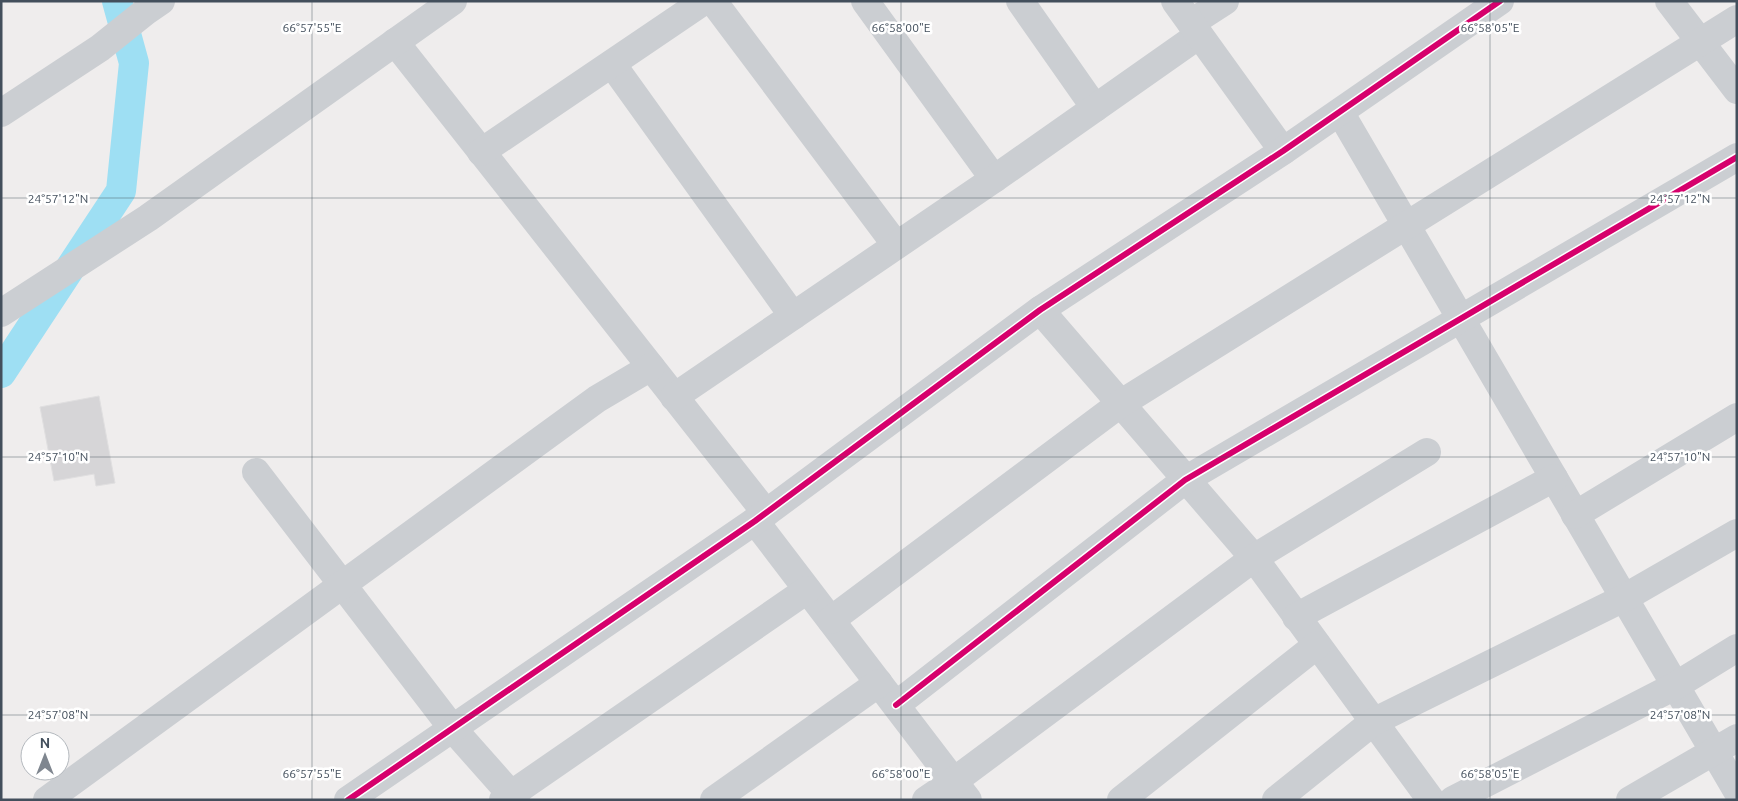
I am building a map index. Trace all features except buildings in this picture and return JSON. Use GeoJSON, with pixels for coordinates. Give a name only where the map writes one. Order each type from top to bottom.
{"type":"FeatureCollection","features":[{"type":"Feature","properties":{"kind":"street"},"geometry":{"type":"LineString","coordinates":[[8,309],[148,218],[453,1]]}},
{"type":"Feature","properties":{"kind":"street"},"geometry":{"type":"LineString","coordinates":[[481,152],[704,1]]}},
{"type":"Feature","properties":{"kind":"street"},"geometry":{"type":"LineString","coordinates":[[713,1],[896,245]]}},
{"type":"Feature","properties":{"kind":"street"},"geometry":{"type":"LineString","coordinates":[[864,1],[994,179]]}},
{"type":"Feature","properties":{"kind":"street"},"geometry":{"type":"LineString","coordinates":[[1020,1],[1095,108]]}},
{"type":"Feature","properties":{"kind":"street"},"geometry":{"type":"LineString","coordinates":[[674,397],[1095,108],[1188,20],[1225,1]]}},
{"type":"Feature","properties":{"kind":"street"},"geometry":{"type":"LineString","coordinates":[[348,800],[760,517],[1040,310],[1283,152],[1500,1]]}},
{"type":"Feature","properties":{"kind":"street"},"geometry":{"type":"LineString","coordinates":[[1669,1],[1737,90]]}},
{"type":"Feature","properties":{"kind":"street"},"geometry":{"type":"LineString","coordinates":[[1,113],[100,48],[153,7]]}},
{"type":"Feature","properties":{"kind":"street"},"geometry":{"type":"LineString","coordinates":[[831,620],[1120,404],[1737,19]]}},
{"type":"Feature","properties":{"kind":"street"},"geometry":{"type":"LineString","coordinates":[[1188,20],[1283,152]]}},
{"type":"Feature","properties":{"kind":"street"},"geometry":{"type":"LineString","coordinates":[[394,42],[674,397],[760,517],[808,590],[961,790]]}},
{"type":"Feature","properties":{"kind":"street"},"geometry":{"type":"LineString","coordinates":[[612,64],[793,316]]}},
{"type":"Feature","properties":{"kind":"street"},"geometry":{"type":"LineString","coordinates":[[1340,112],[1737,791]]}},
{"type":"Feature","properties":{"kind":"street"},"geometry":{"type":"LineString","coordinates":[[896,705],[1185,480],[1737,157]]}},
{"type":"Feature","properties":{"kind":"street"},"geometry":{"type":"LineString","coordinates":[[1040,310],[1254,558],[1431,800]]}},
{"type":"Feature","properties":{"kind":"street"},"geometry":{"type":"LineString","coordinates":[[47,800],[597,399],[651,367]]}},
{"type":"Feature","properties":{"kind":"street"},"geometry":{"type":"LineString","coordinates":[[1575,515],[1737,417]]}},
{"type":"Feature","properties":{"kind":"street"},"geometry":{"type":"LineString","coordinates":[[926,800],[961,790],[1254,558],[1427,452]]}},
{"type":"Feature","properties":{"kind":"street"},"geometry":{"type":"LineString","coordinates":[[256,472],[454,729],[510,798],[808,590]]}},
{"type":"Feature","properties":{"kind":"street"},"geometry":{"type":"LineString","coordinates":[[1296,617],[1554,478]]}},
{"type":"Feature","properties":{"kind":"street"},"geometry":{"type":"LineString","coordinates":[[1276,800],[1373,722],[1624,598],[1737,533]]}},
{"type":"Feature","properties":{"kind":"street"},"geometry":{"type":"LineString","coordinates":[[1121,800],[1317,645]]}},
{"type":"Feature","properties":{"kind":"street"},"geometry":{"type":"LineString","coordinates":[[1453,800],[1675,686],[1737,648]]}},
{"type":"Feature","properties":{"kind":"street"},"geometry":{"type":"LineString","coordinates":[[714,800],[879,683]]}},
{"type":"Feature","properties":{"kind":"street"},"geometry":{"type":"LineString","coordinates":[[1630,800],[1737,738]]}},
{"type":"Feature","properties":{"kind":"waterway"},"geometry":{"type":"LineString","coordinates":[[1,373],[121,191],[134,63],[117,1]]}},
{"type":"Feature","properties":{"kind":"cycle path"},"geometry":{"type":"LineString","coordinates":[[348,800],[755,521],[1040,310],[1283,151],[1500,1]]}},
{"type":"Feature","properties":{"kind":"cycle path"},"geometry":{"type":"LineString","coordinates":[[896,705],[1185,480],[1737,157]]}}]}
